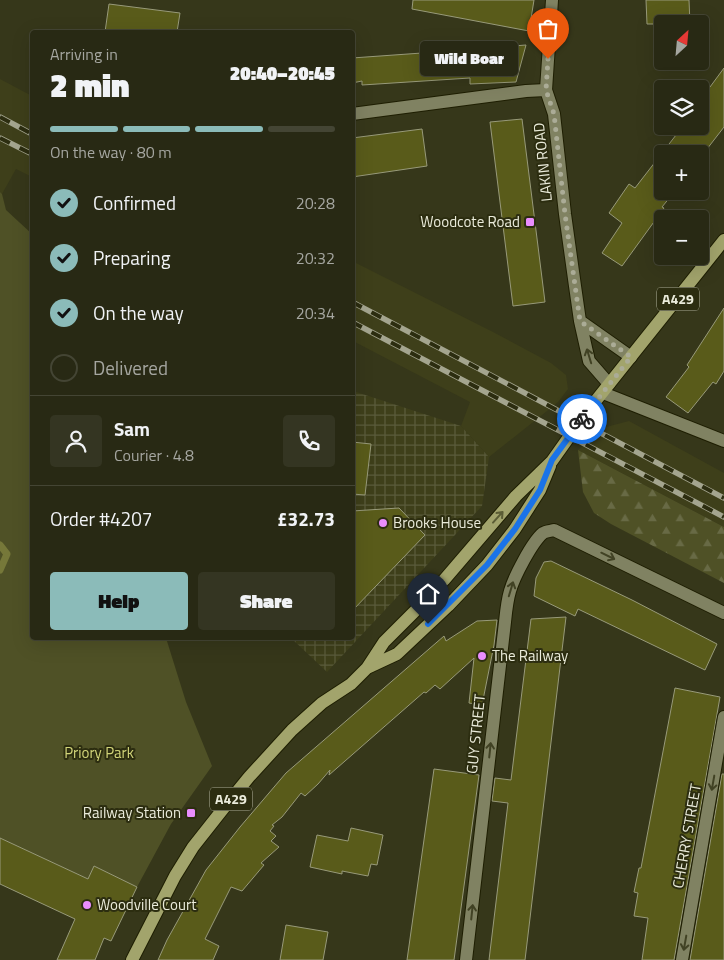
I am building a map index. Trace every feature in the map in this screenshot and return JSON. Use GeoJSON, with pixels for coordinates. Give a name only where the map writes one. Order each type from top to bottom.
{"type":"FeatureCollection","features":[{"type":"Feature","properties":{"kind":"main road","name":"A429"},"geometry":{"type":"LineString","coordinates":[[132,960],[175,876],[218,814],[292,730],[322,703],[351,684],[367,668],[384,642],[444,580],[516,496],[552,460],[606,388],[724,240]]}},
{"type":"Feature","properties":{"kind":"main road","name":"A429"},"geometry":{"type":"LineString","coordinates":[[367,668],[397,654],[448,606],[487,565],[515,529],[540,490],[552,460]]}},
{"type":"Feature","properties":{"kind":"street","name":"LAKIN ROAD"},"geometry":{"type":"LineString","coordinates":[[552,0],[546,90],[554,114],[565,214],[580,321],[589,362],[606,388]]}},
{"type":"Feature","properties":{"kind":"street"},"geometry":{"type":"LineString","coordinates":[[355,114],[526,90],[546,90]]}},
{"type":"Feature","properties":{"kind":"street"},"geometry":{"type":"LineString","coordinates":[[580,321],[631,357]]}},
{"type":"Feature","properties":{"kind":"street"},"geometry":{"type":"LineString","coordinates":[[606,388],[724,441]]}},
{"type":"Feature","properties":{"kind":"street","name":"GUY STREET"},"geometry":{"type":"LineString","coordinates":[[466,960],[509,592],[514,579],[534,545],[544,532],[554,530],[724,613]]}},
{"type":"Feature","properties":{"kind":"street","name":"CHERRY STREET"},"geometry":{"type":"LineString","coordinates":[[682,960],[724,717]]}},
{"type":"Feature","properties":{"kind":"shaded area"},"geometry":{"type":"Polygon","coordinates":[[[0,79],[30,95],[30,176],[16,169],[2,194],[0,192],[0,79]]]}},
{"type":"Feature","properties":{"kind":"shaded area"},"geometry":{"type":"Polygon","coordinates":[[[355,263],[493,332],[551,363],[566,375],[568,389],[558,402],[489,457],[461,426],[470,402],[355,342],[355,263]]]}},
{"type":"Feature","properties":{"kind":"shaded area"},"geometry":{"type":"Polygon","coordinates":[[[355,392],[461,426],[489,457],[482,506],[327,672],[293,640],[355,640],[355,392]]]}},
{"type":"Feature","properties":{"kind":"shaded area"},"geometry":{"type":"Polygon","coordinates":[[[629,421],[724,473],[724,527],[578,450],[606,427],[629,421]]]}},
{"type":"Feature","properties":{"kind":"green space","name":"Priory Park"},"geometry":{"type":"Polygon","coordinates":[[[0,192],[6,210],[30,232],[30,640],[167,640],[186,702],[212,766],[171,824],[137,887],[94,866],[88,879],[0,838],[0,192]]]}},
{"type":"Feature","properties":{"kind":"green space"},"geometry":{"type":"Polygon","coordinates":[[[578,450],[724,527],[724,583],[611,524],[594,513],[583,492],[578,450]]]}},
{"type":"Feature","properties":{"kind":"building"},"geometry":{"type":"Polygon","coordinates":[[[413,0],[534,0],[529,31],[412,9],[413,0]]]}},
{"type":"Feature","properties":{"kind":"building"},"geometry":{"type":"Polygon","coordinates":[[[646,0],[689,0],[690,15],[654,15],[654,24],[647,24],[646,0]]]}},
{"type":"Feature","properties":{"kind":"building"},"geometry":{"type":"Polygon","coordinates":[[[109,4],[180,13],[177,30],[105,30],[109,4]]]}},
{"type":"Feature","properties":{"kind":"building"},"geometry":{"type":"Polygon","coordinates":[[[526,45],[516,82],[470,84],[470,78],[362,85],[362,81],[355,82],[355,58],[436,52],[472,59],[474,49],[526,45]]]}},
{"type":"Feature","properties":{"kind":"building"},"geometry":{"type":"Polygon","coordinates":[[[724,68],[724,127],[709,146],[668,145],[676,135],[709,135],[710,87],[724,68]]]}},
{"type":"Feature","properties":{"kind":"building"},"geometry":{"type":"Polygon","coordinates":[[[522,119],[545,302],[513,306],[490,122],[522,119]]]}},
{"type":"Feature","properties":{"kind":"building"},"geometry":{"type":"Polygon","coordinates":[[[422,129],[427,166],[355,177],[355,138],[422,129]]]}},
{"type":"Feature","properties":{"kind":"building"},"geometry":{"type":"Polygon","coordinates":[[[654,163],[654,200],[668,200],[662,207],[664,208],[663,210],[654,210],[654,222],[622,266],[602,253],[622,223],[609,213],[629,184],[635,188],[654,163]]]}},
{"type":"Feature","properties":{"kind":"building"},"geometry":{"type":"Polygon","coordinates":[[[724,308],[724,371],[716,384],[713,382],[688,413],[666,397],[689,367],[687,365],[724,308]]]}},
{"type":"Feature","properties":{"kind":"building"},"geometry":{"type":"Polygon","coordinates":[[[355,442],[371,444],[365,495],[355,494],[355,442]]]}},
{"type":"Feature","properties":{"kind":"building","name":"Brooks House"},"geometry":{"type":"Polygon","coordinates":[[[399,508],[425,535],[355,608],[355,511],[399,508]]]}},
{"type":"Feature","properties":{"kind":"building"},"geometry":{"type":"Polygon","coordinates":[[[551,561],[717,644],[705,670],[578,609],[575,616],[534,596],[536,578],[544,562],[551,561]]]}},
{"type":"Feature","properties":{"kind":"building"},"geometry":{"type":"Polygon","coordinates":[[[566,617],[525,960],[489,960],[508,803],[492,801],[495,778],[511,780],[531,619],[566,617]]]}},
{"type":"Feature","properties":{"kind":"building"},"geometry":{"type":"Polygon","coordinates":[[[497,620],[482,705],[469,703],[474,658],[440,689],[435,685],[426,693],[424,692],[329,775],[330,770],[305,796],[301,793],[282,817],[272,825],[274,826],[270,831],[276,836],[271,841],[279,847],[261,863],[264,865],[242,891],[231,887],[205,939],[219,946],[213,960],[158,960],[206,870],[286,773],[444,636],[446,641],[477,621],[497,620]]]}},
{"type":"Feature","properties":{"kind":"building"},"geometry":{"type":"Polygon","coordinates":[[[675,688],[720,697],[674,960],[642,960],[648,918],[634,916],[638,893],[634,892],[639,868],[641,868],[675,688]]]}},
{"type":"Feature","properties":{"kind":"building"},"geometry":{"type":"Polygon","coordinates":[[[434,769],[479,775],[454,960],[407,960],[434,769]]]}},
{"type":"Feature","properties":{"kind":"building"},"geometry":{"type":"Polygon","coordinates":[[[722,774],[724,774],[724,960],[690,960],[722,774]]]}},
{"type":"Feature","properties":{"kind":"building"},"geometry":{"type":"Polygon","coordinates":[[[351,828],[383,835],[377,865],[371,864],[368,876],[342,871],[342,874],[310,867],[317,835],[348,841],[351,828]]]}},
{"type":"Feature","properties":{"kind":"building","name":"Woodville Court"},"geometry":{"type":"Polygon","coordinates":[[[0,838],[88,879],[94,866],[137,887],[111,941],[104,938],[95,960],[57,960],[75,919],[0,884],[0,838]]]}},
{"type":"Feature","properties":{"kind":"building"},"geometry":{"type":"Polygon","coordinates":[[[286,925],[328,932],[323,960],[280,960],[286,925]]]}},
{"type":"Feature","properties":{"kind":"waterway"},"geometry":{"type":"LineString","coordinates":[[0,545],[7,554],[0,570]]}},
{"type":"Feature","properties":{"kind":"railway"},"geometry":{"type":"LineString","coordinates":[[0,117],[30,133]]}},
{"type":"Feature","properties":{"kind":"railway"},"geometry":{"type":"LineString","coordinates":[[0,138],[30,153]]}},
{"type":"Feature","properties":{"kind":"railway"},"geometry":{"type":"LineString","coordinates":[[355,304],[724,498]]}},
{"type":"Feature","properties":{"kind":"railway"},"geometry":{"type":"LineString","coordinates":[[355,324],[724,517]]}},
{"type":"Feature","properties":{"kind":"way so far"},"geometry":{"type":"LineString","coordinates":[[548,59],[546,90],[554,114],[565,214],[580,321],[631,357],[582,419]]}},
{"type":"Feature","properties":{"kind":"place","name":"Wild Boar"},"geometry":{"type":"Point","coordinates":[548,59]}},
{"type":"Feature","properties":{"kind":"place","name":"Woodcote Road"},"geometry":{"type":"Point","coordinates":[530,222]}},
{"type":"Feature","properties":{"kind":"place","name":"Brooks House"},"geometry":{"type":"Point","coordinates":[383,523]}},
{"type":"Feature","properties":{"kind":"place","name":"The Railway"},"geometry":{"type":"Point","coordinates":[482,656]}},
{"type":"Feature","properties":{"kind":"place","name":"Railway Station"},"geometry":{"type":"Point","coordinates":[191,813]}},
{"type":"Feature","properties":{"kind":"place","name":"Woodville Court"},"geometry":{"type":"Point","coordinates":[87,905]}},
{"type":"Feature","properties":{"kind":"route"},"geometry":{"type":"LineString","coordinates":[[428,624],[487,565],[515,529],[540,490],[552,460],[582,419]]}}]}
